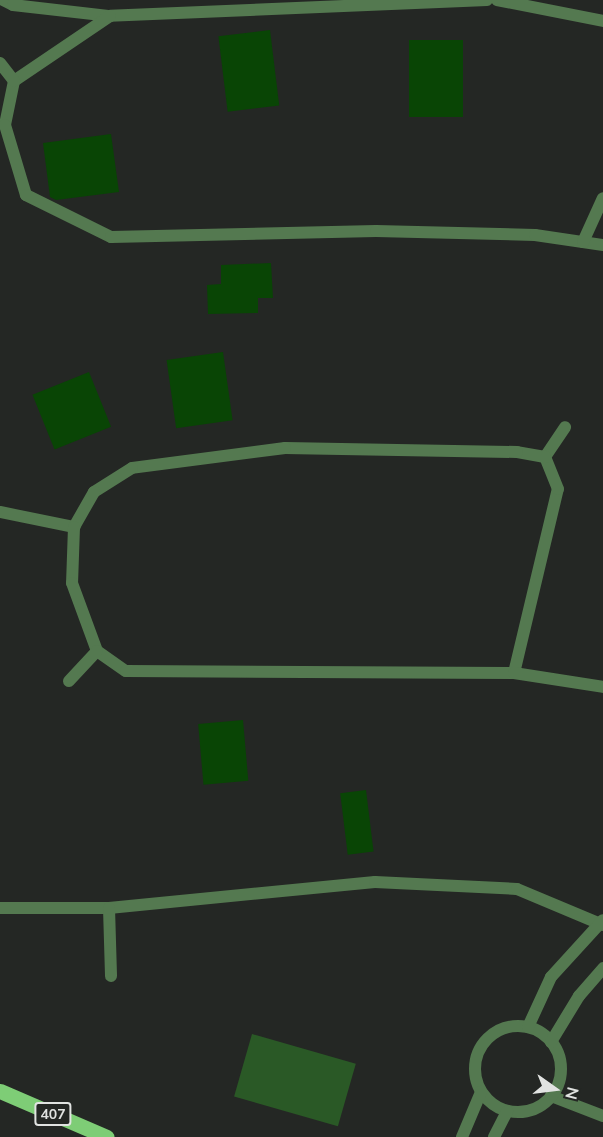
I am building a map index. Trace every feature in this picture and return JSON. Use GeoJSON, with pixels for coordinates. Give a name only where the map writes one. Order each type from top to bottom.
{"type":"FeatureCollection","features":[{"type":"Feature","properties":{"kind":"main road","name":"407"},"geometry":{"type":"LineString","coordinates":[[0,1091],[107,1137]]}},
{"type":"Feature","properties":{"kind":"street"},"geometry":{"type":"LineString","coordinates":[[3,0],[13,5],[110,16],[487,0]]}},
{"type":"Feature","properties":{"kind":"street"},"geometry":{"type":"LineString","coordinates":[[497,0],[603,21]]}},
{"type":"Feature","properties":{"kind":"street"},"geometry":{"type":"LineString","coordinates":[[110,16],[14,81],[5,125],[26,195],[111,237],[376,231],[535,235],[603,244]]}},
{"type":"Feature","properties":{"kind":"street"},"geometry":{"type":"LineString","coordinates":[[0,63],[14,81]]}},
{"type":"Feature","properties":{"kind":"street"},"geometry":{"type":"LineString","coordinates":[[583,242],[603,198]]}},
{"type":"Feature","properties":{"kind":"street"},"geometry":{"type":"LineString","coordinates":[[545,457],[565,427]]}},
{"type":"Feature","properties":{"kind":"street"},"geometry":{"type":"LineString","coordinates":[[545,457],[517,452],[285,448],[132,468],[94,492],[74,527],[72,583],[97,651],[126,671],[513,673],[603,687]]}},
{"type":"Feature","properties":{"kind":"street"},"geometry":{"type":"LineString","coordinates":[[513,673],[558,489],[545,457]]}},
{"type":"Feature","properties":{"kind":"street"},"geometry":{"type":"LineString","coordinates":[[0,512],[74,527]]}},
{"type":"Feature","properties":{"kind":"street"},"geometry":{"type":"LineString","coordinates":[[69,681],[97,651]]}},
{"type":"Feature","properties":{"kind":"street"},"geometry":{"type":"LineString","coordinates":[[0,908],[109,908],[375,882],[517,889],[601,923],[551,977],[528,1027]]}},
{"type":"Feature","properties":{"kind":"street"},"geometry":{"type":"LineString","coordinates":[[109,908],[111,976]]}},
{"type":"Feature","properties":{"kind":"street"},"geometry":{"type":"LineString","coordinates":[[551,1042],[579,996],[603,968]]}},
{"type":"Feature","properties":{"kind":"street"},"geometry":{"type":"LineString","coordinates":[[528,1027],[551,1042],[560,1065],[559,1081],[551,1096],[531,1110],[507,1111],[482,1092],[475,1071],[483,1044],[500,1030],[528,1027]]}},
{"type":"Feature","properties":{"kind":"street"},"geometry":{"type":"LineString","coordinates":[[462,1137],[482,1092]]}},
{"type":"Feature","properties":{"kind":"street"},"geometry":{"type":"LineString","coordinates":[[551,1096],[603,1116]]}},
{"type":"Feature","properties":{"kind":"street"},"geometry":{"type":"LineString","coordinates":[[494,1137],[507,1111]]}},
{"type":"Feature","properties":{"kind":"green space"},"geometry":{"type":"Polygon","coordinates":[[[252,1034],[356,1064],[338,1126],[234,1096],[252,1034]]]}},
{"type":"Feature","properties":{"kind":"building"},"geometry":{"type":"Polygon","coordinates":[[[270,30],[279,105],[228,112],[218,36],[270,30]]]}},
{"type":"Feature","properties":{"kind":"building"},"geometry":{"type":"Polygon","coordinates":[[[409,40],[463,40],[463,117],[409,117],[409,40]]]}},
{"type":"Feature","properties":{"kind":"building"},"geometry":{"type":"Polygon","coordinates":[[[111,134],[119,192],[56,200],[50,197],[43,143],[111,134]]]}},
{"type":"Feature","properties":{"kind":"building"},"geometry":{"type":"Polygon","coordinates":[[[271,263],[273,298],[258,298],[258,313],[208,314],[207,285],[221,284],[221,265],[271,263]]]}},
{"type":"Feature","properties":{"kind":"building"},"geometry":{"type":"Polygon","coordinates":[[[223,352],[233,420],[176,428],[167,360],[223,352]]]}},
{"type":"Feature","properties":{"kind":"building"},"geometry":{"type":"Polygon","coordinates":[[[89,372],[111,427],[55,450],[32,395],[89,372]]]}},
{"type":"Feature","properties":{"kind":"building"},"geometry":{"type":"Polygon","coordinates":[[[243,720],[248,781],[203,785],[198,724],[243,720]]]}},
{"type":"Feature","properties":{"kind":"building"},"geometry":{"type":"Polygon","coordinates":[[[366,790],[374,852],[348,855],[340,793],[366,790]]]}}]}
